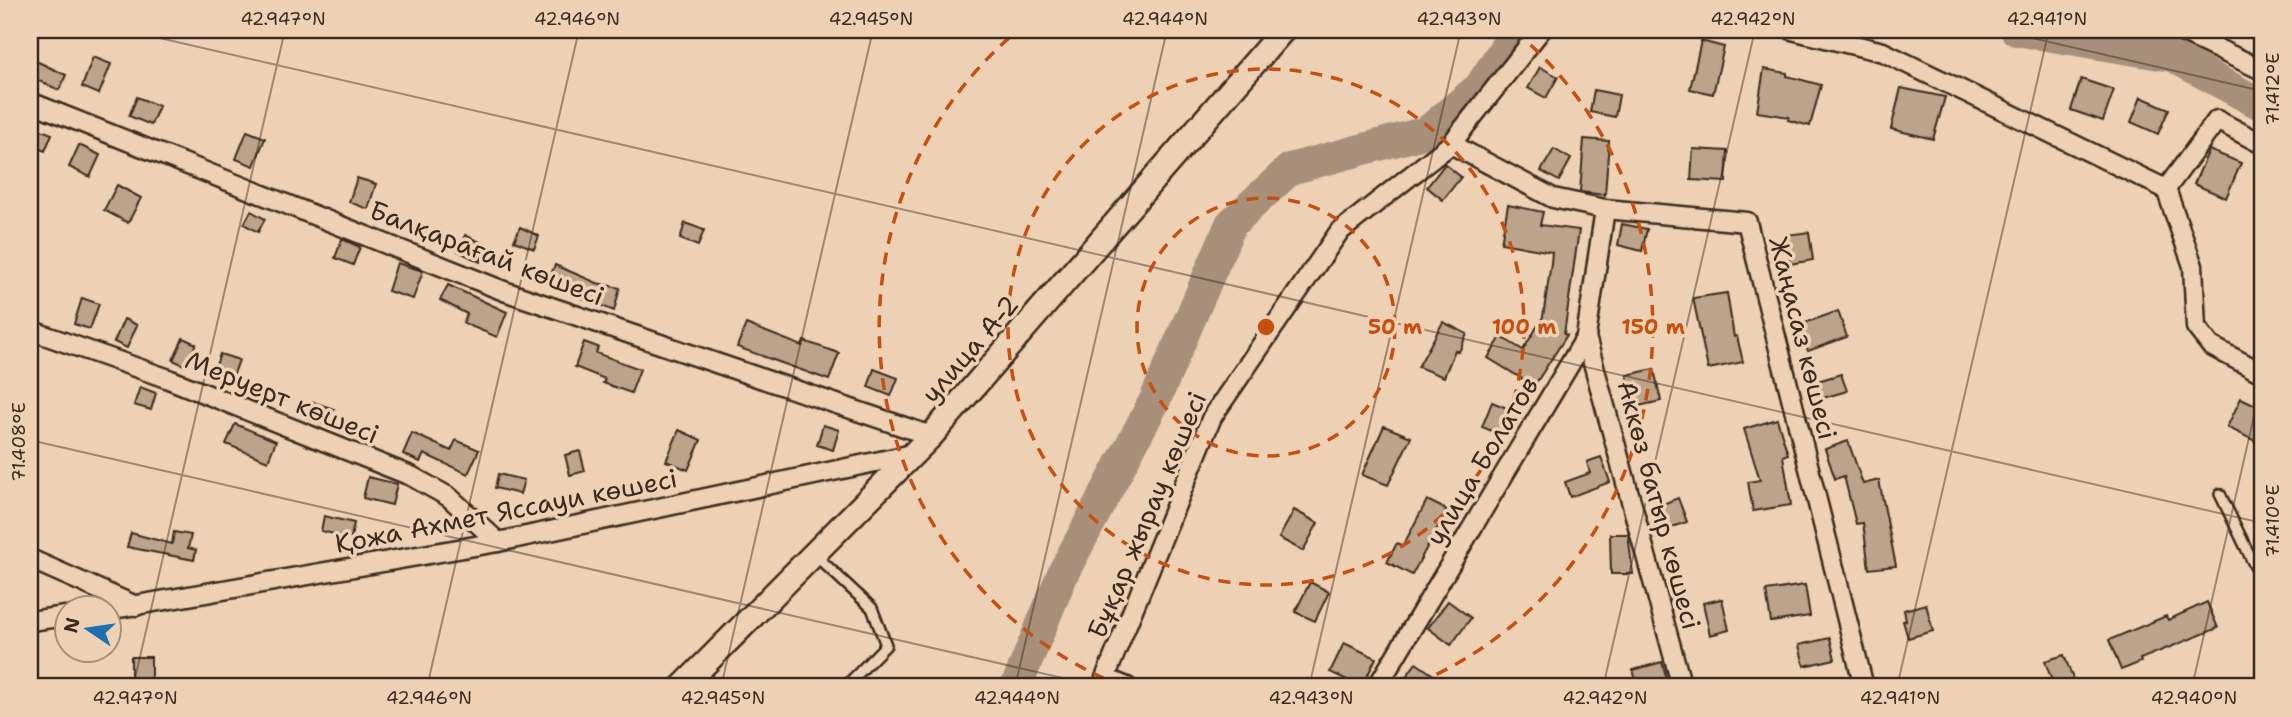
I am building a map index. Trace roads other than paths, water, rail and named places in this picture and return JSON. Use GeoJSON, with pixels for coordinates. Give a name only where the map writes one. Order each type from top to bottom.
{"type":"FeatureCollection","features":[{"type":"Feature","properties":{"kind":"main road","name":"улица А-2"},"geometry":{"type":"LineString","coordinates":[[682,687],[931,436],[1283,30]]}},
{"type":"Feature","properties":{"kind":"street","name":"Бұқар жырау көшесі"},"geometry":{"type":"LineString","coordinates":[[1127,687],[1105,678],[1212,417],[1339,232],[1451,144],[1541,30]]}},
{"type":"Feature","properties":{"kind":"street"},"geometry":{"type":"LineString","coordinates":[[1792,30],[1883,52],[2166,189],[2193,266],[2196,327],[2211,346],[2262,373]]}},
{"type":"Feature","properties":{"kind":"street"},"geometry":{"type":"LineString","coordinates":[[2178,30],[2259,63]]}},
{"type":"Feature","properties":{"kind":"street","name":"Балқарағай көшесі"},"geometry":{"type":"LineString","coordinates":[[30,102],[504,291],[931,436]]}},
{"type":"Feature","properties":{"kind":"street"},"geometry":{"type":"LineString","coordinates":[[2166,189],[2217,121],[2262,145]]}},
{"type":"Feature","properties":{"kind":"street","name":"Жаңасаз көшесі"},"geometry":{"type":"LineString","coordinates":[[1451,144],[1553,198],[1605,209],[1747,222],[1864,687]]}},
{"type":"Feature","properties":{"kind":"street","name":"улица Болатов"},"geometry":{"type":"LineString","coordinates":[[1377,687],[1586,337],[1605,209]]}},
{"type":"Feature","properties":{"kind":"street","name":"Меруерт көшесі"},"geometry":{"type":"LineString","coordinates":[[30,330],[166,378],[411,476],[449,497],[498,542]]}},
{"type":"Feature","properties":{"kind":"street","name":"Аккөз батыр көшесі"},"geometry":{"type":"LineString","coordinates":[[1586,337],[1682,687]]}},
{"type":"Feature","properties":{"kind":"street","name":"Қожа Ахмет Яссауи көшесі"},"geometry":{"type":"LineString","coordinates":[[122,608],[498,542],[913,454]]}},
{"type":"Feature","properties":{"kind":"street"},"geometry":{"type":"LineString","coordinates":[[30,559],[136,606]]}},
{"type":"Feature","properties":{"kind":"street"},"geometry":{"type":"LineString","coordinates":[[30,621],[52,618]]}},
{"type":"Feature","properties":{"kind":"lane"},"geometry":{"type":"LineString","coordinates":[[2220,494],[2262,581]]}},
{"type":"Feature","properties":{"kind":"lane"},"geometry":{"type":"LineString","coordinates":[[815,555],[872,608],[886,645],[845,687]]}},
{"type":"Feature","properties":{"kind":"waterway"},"geometry":{"type":"LineString","coordinates":[[1016,687],[1063,573],[1155,400],[1231,224],[1290,169],[1427,132],[1480,87],[1508,43],[1522,30]]}},
{"type":"Feature","properties":{"kind":"waterway"},"geometry":{"type":"LineString","coordinates":[[2016,30],[2172,56],[2262,105]]}}]}
